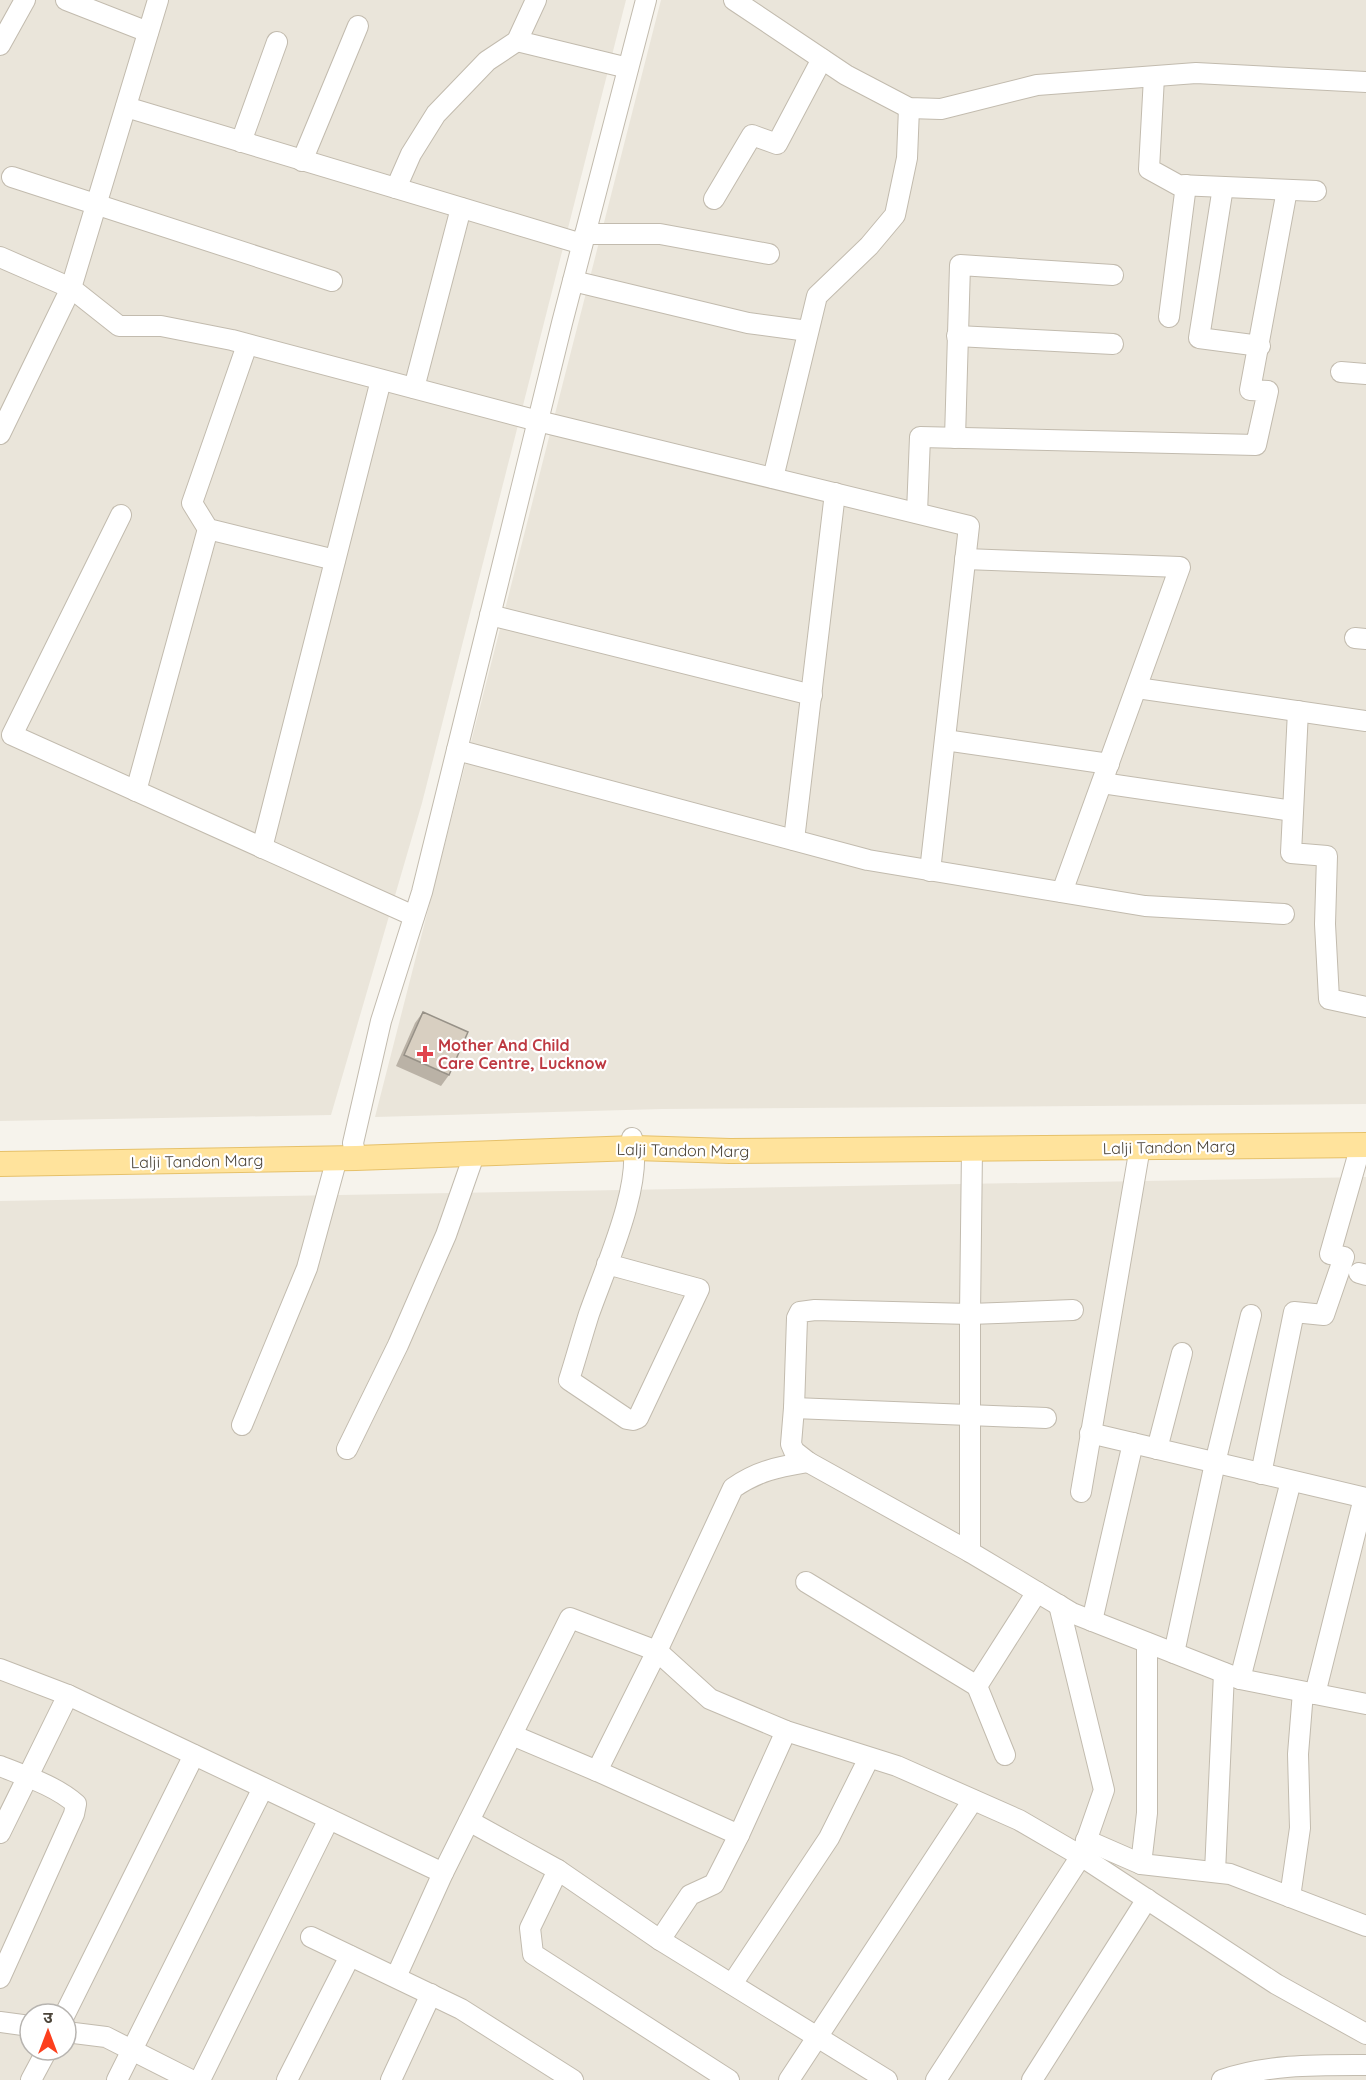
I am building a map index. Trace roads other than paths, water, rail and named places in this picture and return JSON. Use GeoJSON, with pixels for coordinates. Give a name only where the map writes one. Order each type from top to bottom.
{"type":"FeatureCollection","features":[{"type":"Feature","properties":{"kind":"main road","name":"Lalji Tandon Marg"},"geometry":{"type":"LineString","coordinates":[[0,1149],[474,1155],[633,1143],[730,1151],[972,1149],[1102,1141],[1140,1147],[1364,1141]]}},
{"type":"Feature","properties":{"kind":"main road","name":"Lalji Tandon Marg"},"geometry":{"type":"LineString","coordinates":[[0,1164],[633,1143],[1364,1141]]}},
{"type":"Feature","properties":{"kind":"street"},"geometry":{"type":"LineString","coordinates":[[0,45],[26,0]]}},
{"type":"Feature","properties":{"kind":"street"},"geometry":{"type":"LineString","coordinates":[[66,0],[148,33]]}},
{"type":"Feature","properties":{"kind":"street"},"geometry":{"type":"LineString","coordinates":[[0,434],[71,288],[158,0]]}},
{"type":"Feature","properties":{"kind":"street"},"geometry":{"type":"LineString","coordinates":[[396,188],[411,154],[436,114],[487,61],[517,41],[536,0]]}},
{"type":"Feature","properties":{"kind":"street"},"geometry":{"type":"LineString","coordinates":[[242,1425],[307,1268],[348,1153],[381,1021],[414,916],[457,750],[573,281],[646,0]]}},
{"type":"Feature","properties":{"kind":"street"},"geometry":{"type":"LineString","coordinates":[[734,0],[846,75],[909,108],[940,109],[1037,85],[1196,74],[1366,82]]}},
{"type":"Feature","properties":{"kind":"street"},"geometry":{"type":"LineString","coordinates":[[302,160],[358,26]]}},
{"type":"Feature","properties":{"kind":"street"},"geometry":{"type":"LineString","coordinates":[[517,41],[628,68]]}},
{"type":"Feature","properties":{"kind":"street"},"geometry":{"type":"LineString","coordinates":[[241,142],[277,42]]}},
{"type":"Feature","properties":{"kind":"street"},"geometry":{"type":"LineString","coordinates":[[714,199],[752,135],[777,144],[822,59]]}},
{"type":"Feature","properties":{"kind":"street"},"geometry":{"type":"LineString","coordinates":[[1154,77],[1149,169],[1178,185],[1316,191]]}},
{"type":"Feature","properties":{"kind":"street"},"geometry":{"type":"LineString","coordinates":[[126,107],[461,208],[584,239],[660,234],[769,254]]}},
{"type":"Feature","properties":{"kind":"street"},"geometry":{"type":"LineString","coordinates":[[773,478],[817,296],[869,246],[895,215],[907,158],[909,108]]}},
{"type":"Feature","properties":{"kind":"street"},"geometry":{"type":"LineString","coordinates":[[12,177],[332,281]]}},
{"type":"Feature","properties":{"kind":"street"},"geometry":{"type":"LineString","coordinates":[[1169,318],[1185,185]]}},
{"type":"Feature","properties":{"kind":"street"},"geometry":{"type":"LineString","coordinates":[[1223,187],[1199,338],[1260,346]]}},
{"type":"Feature","properties":{"kind":"street"},"geometry":{"type":"LineString","coordinates":[[917,513],[920,437],[1256,445],[1268,392],[1250,390],[1260,346],[1287,190]]}},
{"type":"Feature","properties":{"kind":"street"},"geometry":{"type":"LineString","coordinates":[[414,388],[461,208]]}},
{"type":"Feature","properties":{"kind":"street"},"geometry":{"type":"LineString","coordinates":[[0,257],[71,288],[119,326],[161,326],[232,340],[538,421],[969,526],[930,870]]}},
{"type":"Feature","properties":{"kind":"street"},"geometry":{"type":"LineString","coordinates":[[955,438],[960,265],[1113,275]]}},
{"type":"Feature","properties":{"kind":"street"},"geometry":{"type":"LineString","coordinates":[[573,281],[748,323],[808,331]]}},
{"type":"Feature","properties":{"kind":"street"},"geometry":{"type":"LineString","coordinates":[[957,336],[1113,344]]}},
{"type":"Feature","properties":{"kind":"street"},"geometry":{"type":"LineString","coordinates":[[247,345],[192,503],[208,530],[335,560]]}},
{"type":"Feature","properties":{"kind":"street"},"geometry":{"type":"LineString","coordinates":[[1341,372],[1366,374]]}},
{"type":"Feature","properties":{"kind":"street"},"geometry":{"type":"LineString","coordinates":[[262,848],[381,380]]}},
{"type":"Feature","properties":{"kind":"street"},"geometry":{"type":"LineString","coordinates":[[794,840],[836,493]]}},
{"type":"Feature","properties":{"kind":"street"},"geometry":{"type":"LineString","coordinates":[[121,515],[12,735],[414,916]]}},
{"type":"Feature","properties":{"kind":"street"},"geometry":{"type":"LineString","coordinates":[[136,791],[208,530]]}},
{"type":"Feature","properties":{"kind":"street"},"geometry":{"type":"LineString","coordinates":[[965,559],[1180,567],[1062,892]]}},
{"type":"Feature","properties":{"kind":"street"},"geometry":{"type":"LineString","coordinates":[[490,615],[812,695]]}},
{"type":"Feature","properties":{"kind":"street"},"geometry":{"type":"LineString","coordinates":[[1137,688],[1366,722]]}},
{"type":"Feature","properties":{"kind":"street"},"geometry":{"type":"LineString","coordinates":[[1298,711],[1292,853],[1326,856],[1325,924],[1329,999],[1366,1007]]}},
{"type":"Feature","properties":{"kind":"street"},"geometry":{"type":"LineString","coordinates":[[945,740],[1109,764]]}},
{"type":"Feature","properties":{"kind":"street"},"geometry":{"type":"LineString","coordinates":[[457,750],[868,860],[1145,906],[1284,914]]}},
{"type":"Feature","properties":{"kind":"street"},"geometry":{"type":"LineString","coordinates":[[1102,783],[1293,811]]}},
{"type":"Feature","properties":{"kind":"street"},"geometry":{"type":"LineString","coordinates":[[1261,1474],[1294,1312],[1324,1315],[1344,1257],[1330,1254],[1364,1141]]}},
{"type":"Feature","properties":{"kind":"street"},"geometry":{"type":"LineString","coordinates":[[608,1264],[699,1289],[638,1418],[633,1420],[627,1419],[569,1380],[630,1197],[633,1143]]}},
{"type":"Feature","properties":{"kind":"street"},"geometry":{"type":"LineString","coordinates":[[1081,1492],[1140,1147]]}},
{"type":"Feature","properties":{"kind":"street"},"geometry":{"type":"LineString","coordinates":[[970,1552],[972,1149]]}},
{"type":"Feature","properties":{"kind":"street"},"geometry":{"type":"LineString","coordinates":[[347,1449],[398,1345],[446,1235],[474,1155]]}},
{"type":"Feature","properties":{"kind":"street"},"geometry":{"type":"LineString","coordinates":[[1073,1311],[970,1314],[800,1312],[797,1318],[791,1444],[794,1451],[808,1462],[970,1552],[1072,1613],[1092,1622],[1232,1676],[1366,1704]]}},
{"type":"Feature","properties":{"kind":"street"},"geometry":{"type":"LineString","coordinates":[[1174,1653],[1215,1463],[1251,1315]]}},
{"type":"Feature","properties":{"kind":"street"},"geometry":{"type":"LineString","coordinates":[[1156,1449],[1182,1353]]}},
{"type":"Feature","properties":{"kind":"street"},"geometry":{"type":"LineString","coordinates":[[794,1408],[1046,1418]]}},
{"type":"Feature","properties":{"kind":"street"},"geometry":{"type":"LineString","coordinates":[[1090,1433],[1365,1498],[1309,1693],[1298,1754],[1300,1828],[1290,1897]]}},
{"type":"Feature","properties":{"kind":"street"},"geometry":{"type":"LineString","coordinates":[[1092,1622],[1133,1443]]}},
{"type":"Feature","properties":{"kind":"street"},"geometry":{"type":"LineString","coordinates":[[597,1771],[657,1651],[733,1488],[750,1476],[808,1462]]}},
{"type":"Feature","properties":{"kind":"street"},"geometry":{"type":"LineString","coordinates":[[1215,1872],[1232,1676],[1291,1481]]}},
{"type":"Feature","properties":{"kind":"street"},"geometry":{"type":"LineString","coordinates":[[806,1582],[977,1686],[1005,1755]]}},
{"type":"Feature","properties":{"kind":"street"},"geometry":{"type":"LineString","coordinates":[[977,1686],[1037,1592]]}},
{"type":"Feature","properties":{"kind":"street"},"geometry":{"type":"LineString","coordinates":[[936,2080],[1084,1848],[1104,1790],[1059,1605]]}},
{"type":"Feature","properties":{"kind":"street"},"geometry":{"type":"LineString","coordinates":[[396,1977],[443,1874],[570,1618],[657,1651],[710,1699],[786,1731],[897,1767],[1084,1848],[1141,1864],[1230,1874],[1366,1926]]}},
{"type":"Feature","properties":{"kind":"street"},"geometry":{"type":"LineString","coordinates":[[1141,1864],[1147,1813],[1147,1643]]}},
{"type":"Feature","properties":{"kind":"street"},"geometry":{"type":"LineString","coordinates":[[0,1669],[68,1695],[443,1874]]}},
{"type":"Feature","properties":{"kind":"street"},"geometry":{"type":"LineString","coordinates":[[0,1833],[68,1695]]}},
{"type":"Feature","properties":{"kind":"street"},"geometry":{"type":"LineString","coordinates":[[660,1940],[690,1895],[714,1884],[786,1731]]}},
{"type":"Feature","properties":{"kind":"street"},"geometry":{"type":"LineString","coordinates":[[512,1735],[739,1835]]}},
{"type":"Feature","properties":{"kind":"street"},"geometry":{"type":"LineString","coordinates":[[71,2002],[194,1755]]}},
{"type":"Feature","properties":{"kind":"street"},"geometry":{"type":"LineString","coordinates":[[732,1984],[829,1838],[869,1758]]}},
{"type":"Feature","properties":{"kind":"street"},"geometry":{"type":"LineString","coordinates":[[0,1766],[28,1777],[70,1798],[76,1804],[74,1814],[0,1978]]}},
{"type":"Feature","properties":{"kind":"street"},"geometry":{"type":"LineString","coordinates":[[117,2080],[263,1788]]}},
{"type":"Feature","properties":{"kind":"street"},"geometry":{"type":"LineString","coordinates":[[789,2080],[973,1800]]}},
{"type":"Feature","properties":{"kind":"street"},"geometry":{"type":"LineString","coordinates":[[200,2080],[329,1819]]}},
{"type":"Feature","properties":{"kind":"street"},"geometry":{"type":"LineString","coordinates":[[469,1821],[558,1870],[660,1940],[887,2080]]}},
{"type":"Feature","properties":{"kind":"street"},"geometry":{"type":"LineString","coordinates":[[1084,1848],[1147,1899],[1276,1984],[1366,2034]]}},
{"type":"Feature","properties":{"kind":"street"},"geometry":{"type":"LineString","coordinates":[[558,1870],[530,1928],[533,1953],[729,2080]]}},
{"type":"Feature","properties":{"kind":"street"},"geometry":{"type":"LineString","coordinates":[[1032,2080],[1147,1899]]}},
{"type":"Feature","properties":{"kind":"street"},"geometry":{"type":"LineString","coordinates":[[311,1936],[461,2009],[573,2080]]}},
{"type":"Feature","properties":{"kind":"street"},"geometry":{"type":"LineString","coordinates":[[287,2080],[350,1956]]}},
{"type":"Feature","properties":{"kind":"street"},"geometry":{"type":"LineString","coordinates":[[393,2079],[431,1994]]}},
{"type":"Feature","properties":{"kind":"street"},"geometry":{"type":"LineString","coordinates":[[0,2022],[18,2024]]}},
{"type":"Feature","properties":{"kind":"street"},"geometry":{"type":"LineString","coordinates":[[78,2034],[106,2037],[192,2080]]}},
{"type":"Feature","properties":{"kind":"street"},"geometry":{"type":"LineString","coordinates":[[31,2080],[40,2062]]}},
{"type":"Feature","properties":{"kind":"street"},"geometry":{"type":"LineString","coordinates":[[1222,2080],[1245,2072],[1312,2065],[1366,2065]]}},
{"type":"Feature","properties":{"kind":"place","name":"Mother And Child Care Centre, Lucknow"},"geometry":{"type":"Point","coordinates":[425,1054]}}]}
